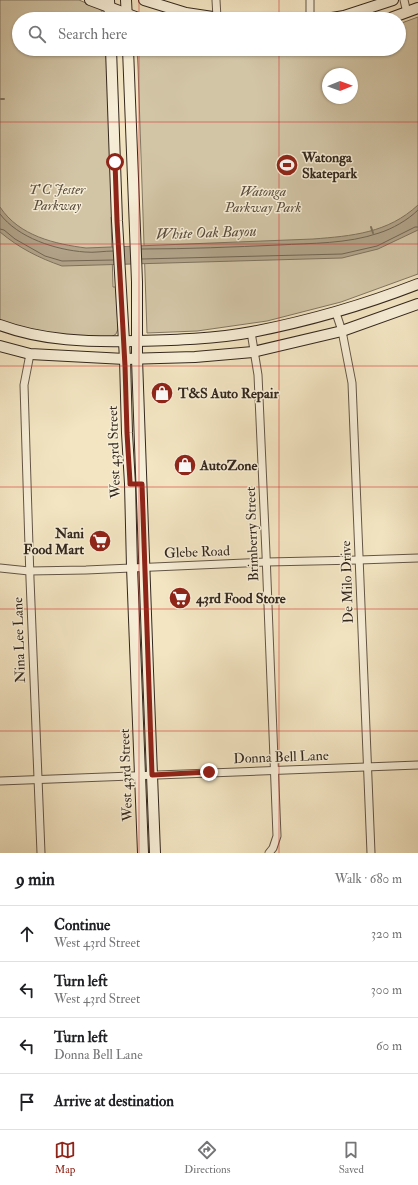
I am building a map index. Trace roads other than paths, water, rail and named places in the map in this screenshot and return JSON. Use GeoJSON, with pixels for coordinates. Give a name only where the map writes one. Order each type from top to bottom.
{"type":"FeatureCollection","features":[{"type":"Feature","properties":{"kind":"main road"},"geometry":{"type":"LineString","coordinates":[[90,0],[110,4],[120,12]]}},
{"type":"Feature","properties":{"kind":"main road"},"geometry":{"type":"LineString","coordinates":[[126,0],[127,12]]}},
{"type":"Feature","properties":{"kind":"main road"},"geometry":{"type":"LineString","coordinates":[[144,0],[183,12]]}},
{"type":"Feature","properties":{"kind":"main road"},"geometry":{"type":"LineString","coordinates":[[356,12],[393,0]]}},
{"type":"Feature","properties":{"kind":"main road"},"geometry":{"type":"LineString","coordinates":[[406,13],[418,8]]}},
{"type":"Feature","properties":{"kind":"main road","name":"West 43rd Street"},"geometry":{"type":"LineString","coordinates":[[111,56],[117,221],[130,484],[143,853]]}},
{"type":"Feature","properties":{"kind":"main road","name":"West 43rd Street"},"geometry":{"type":"LineString","coordinates":[[128,56],[137,282],[137,359],[155,853]]}},
{"type":"Feature","properties":{"kind":"main road"},"geometry":{"type":"LineString","coordinates":[[115,162],[132,162]]}},
{"type":"Feature","properties":{"kind":"main road"},"geometry":{"type":"LineString","coordinates":[[0,325],[37,336],[66,340],[124,342],[166,341],[251,332],[297,323],[385,297],[418,284]]}},
{"type":"Feature","properties":{"kind":"main road"},"geometry":{"type":"LineString","coordinates":[[0,346],[30,354],[125,359],[195,358],[253,352],[342,332],[418,304]]}},
{"type":"Feature","properties":{"kind":"main road"},"geometry":{"type":"LineString","coordinates":[[127,433],[140,430]]}},
{"type":"Feature","properties":{"kind":"main road"},"geometry":{"type":"LineString","coordinates":[[130,484],[142,484]]}},
{"type":"Feature","properties":{"kind":"main road"},"geometry":{"type":"LineString","coordinates":[[136,671],[148,671]]}},
{"type":"Feature","properties":{"kind":"street"},"geometry":{"type":"LineString","coordinates":[[216,0],[220,12]]}},
{"type":"Feature","properties":{"kind":"street"},"geometry":{"type":"LineString","coordinates":[[310,0],[310,12]]}},
{"type":"Feature","properties":{"kind":"street"},"geometry":{"type":"LineString","coordinates":[[404,0],[406,12]]}},
{"type":"Feature","properties":{"kind":"street","name":"De Milo Drive"},"geometry":{"type":"LineString","coordinates":[[336,312],[342,332],[352,383],[371,853]]}},
{"type":"Feature","properties":{"kind":"street","name":"Brimberry Street"},"geometry":{"type":"LineString","coordinates":[[251,332],[253,352],[258,375],[277,836],[273,848],[269,853]]}},
{"type":"Feature","properties":{"kind":"street","name":"Nina Lee Lane"},"geometry":{"type":"LineString","coordinates":[[30,354],[24,385],[29,571],[41,853]]}},
{"type":"Feature","properties":{"kind":"street","name":"Glebe Road"},"geometry":{"type":"LineString","coordinates":[[0,568],[29,571],[86,570],[266,562],[418,558]]}},
{"type":"Feature","properties":{"kind":"street","name":"Donna Bell Lane"},"geometry":{"type":"LineString","coordinates":[[0,782],[209,772],[418,765]]}},
{"type":"Feature","properties":{"kind":"water"},"geometry":{"type":"Polygon","coordinates":[[[418,205],[418,230],[378,249],[342,258],[62,266],[45,260],[30,252],[14,243],[0,232],[0,207],[8,217],[27,232],[50,241],[86,248],[313,239],[355,234],[382,227],[394,222],[418,205]]]}},
{"type":"Feature","properties":{"kind":"waterway"},"geometry":{"type":"LineString","coordinates":[[371,227],[373,233]]}},
{"type":"Feature","properties":{"kind":"place","name":"Watonga Skatepark"},"geometry":{"type":"Point","coordinates":[287,165]}},
{"type":"Feature","properties":{"kind":"place","name":"T&S Auto Repair"},"geometry":{"type":"Point","coordinates":[162,393]}},
{"type":"Feature","properties":{"kind":"place","name":"AutoZone"},"geometry":{"type":"Point","coordinates":[185,465]}},
{"type":"Feature","properties":{"kind":"place","name":"Nani Food Mart"},"geometry":{"type":"Point","coordinates":[100,541]}},
{"type":"Feature","properties":{"kind":"place","name":"43rd Food Store"},"geometry":{"type":"Point","coordinates":[180,598]}},
{"type":"Feature","properties":{"kind":"park label","name":"T C Jester Parkway"},"geometry":{"type":"Point","coordinates":[57,198]}},
{"type":"Feature","properties":{"kind":"park label","name":"Watonga Parkway Park"},"geometry":{"type":"Point","coordinates":[263,200]}},
{"type":"Feature","properties":{"kind":"water label","name":"White Oak Bayou"},"geometry":{"type":"Point","coordinates":[206,233]}}]}
